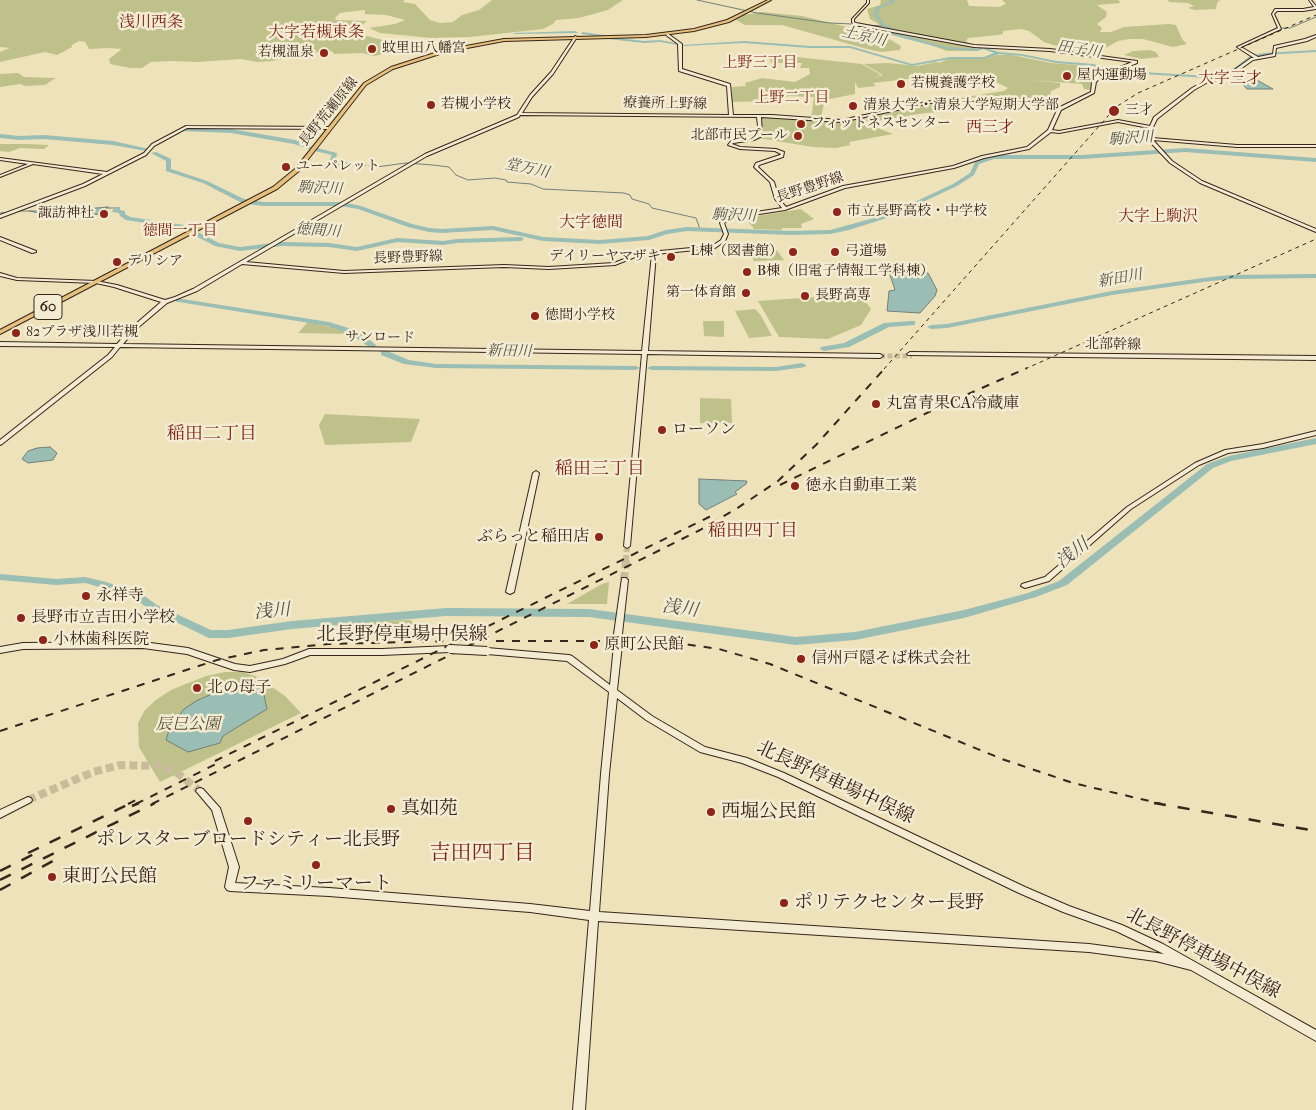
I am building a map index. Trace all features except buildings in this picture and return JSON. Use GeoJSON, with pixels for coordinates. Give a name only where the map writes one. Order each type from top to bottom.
{"type":"FeatureCollection","features":[{"type":"Feature","properties":{"kind":"main road","name":"長野荒瀬原線"},"geometry":{"type":"LineString","coordinates":[[0,332],[277,186],[297,170],[365,84],[400,65],[429,55],[485,42],[519,38],[667,34],[709,27],[770,0]]}},
{"type":"Feature","properties":{"kind":"street"},"geometry":{"type":"LineString","coordinates":[[868,0],[868,3],[852,22],[890,31],[981,47],[1050,50],[1136,62],[1096,80],[1093,92],[1068,102],[1059,109],[1050,131],[1059,132],[1118,121],[1150,127]]}},
{"type":"Feature","properties":{"kind":"street"},"geometry":{"type":"LineString","coordinates":[[1255,57],[1239,47],[1280,28],[1273,14],[1276,10],[1316,8],[1310,0]]}},
{"type":"Feature","properties":{"kind":"street"},"geometry":{"type":"LineString","coordinates":[[667,34],[680,44],[680,70],[729,85],[732,116]]}},
{"type":"Feature","properties":{"kind":"street"},"geometry":{"type":"LineString","coordinates":[[1316,36],[1275,48],[1274,53],[1255,57],[1226,77],[1207,81],[1193,89],[1155,118],[1150,127],[1150,139],[1159,151],[1171,162],[1205,184],[1316,231]]}},
{"type":"Feature","properties":{"kind":"street"},"geometry":{"type":"LineString","coordinates":[[0,443],[100,364],[132,330],[165,302],[195,290],[414,163],[454,142],[520,114],[531,96],[552,73],[576,37]]}},
{"type":"Feature","properties":{"kind":"street","name":"療養所上野線"},"geometry":{"type":"LineString","coordinates":[[520,114],[759,116],[810,120],[853,120],[940,100]]}},
{"type":"Feature","properties":{"kind":"street"},"geometry":{"type":"LineString","coordinates":[[759,116],[761,135],[753,139],[732,142],[730,146],[776,150],[783,153],[779,157],[757,164],[756,167],[772,182],[777,199],[785,209]]}},
{"type":"Feature","properties":{"kind":"street"},"geometry":{"type":"LineString","coordinates":[[0,217],[71,191],[108,173],[145,154],[153,145],[186,126],[329,128]]}},
{"type":"Feature","properties":{"kind":"street","name":"長野豊野線"},"geometry":{"type":"LineString","coordinates":[[242,263],[344,272],[504,266],[549,268],[615,264],[639,254],[713,246],[723,241],[725,231],[722,223],[732,217],[785,209],[844,187],[954,167],[983,157],[1028,148],[1050,131]]}},
{"type":"Feature","properties":{"kind":"street"},"geometry":{"type":"LineString","coordinates":[[1150,139],[1237,146],[1316,146]]}},
{"type":"Feature","properties":{"kind":"street"},"geometry":{"type":"LineString","coordinates":[[0,159],[108,173]]}},
{"type":"Feature","properties":{"kind":"street"},"geometry":{"type":"LineString","coordinates":[[0,176],[34,163]]}},
{"type":"Feature","properties":{"kind":"street"},"geometry":{"type":"LineString","coordinates":[[0,238],[34,252]]}},
{"type":"Feature","properties":{"kind":"street"},"geometry":{"type":"LineString","coordinates":[[627,546],[654,253]]}},
{"type":"Feature","properties":{"kind":"street"},"geometry":{"type":"LineString","coordinates":[[0,274],[17,279],[96,282],[165,302]]}},
{"type":"Feature","properties":{"kind":"street","name":"サンロード"},"geometry":{"type":"LineString","coordinates":[[0,344],[880,355]]}},
{"type":"Feature","properties":{"kind":"street","name":"北部幹線"},"geometry":{"type":"LineString","coordinates":[[911,355],[1316,359]]}},
{"type":"Feature","properties":{"kind":"street"},"geometry":{"type":"LineString","coordinates":[[1025,586],[1047,579],[1129,508],[1196,464],[1227,451],[1263,446],[1316,433]]}},
{"type":"Feature","properties":{"kind":"street"},"geometry":{"type":"LineString","coordinates":[[510,592],[536,473]]}},
{"type":"Feature","properties":{"kind":"street"},"geometry":{"type":"LineString","coordinates":[[618,634],[624,580]]}},
{"type":"Feature","properties":{"kind":"street","name":"北長野停車場中俣線"},"geometry":{"type":"LineString","coordinates":[[0,650],[23,646],[150,645],[188,651],[213,658],[234,667],[250,669],[285,661],[309,652],[382,652],[450,649],[569,658],[649,718],[703,750],[744,760],[781,775],[1022,890],[1066,909],[1119,928],[1160,947],[1316,1036]]}},
{"type":"Feature","properties":{"kind":"street"},"geometry":{"type":"LineString","coordinates":[[579,1110],[604,774],[618,645]]}},
{"type":"Feature","properties":{"kind":"street"},"geometry":{"type":"LineString","coordinates":[[200,791],[216,808],[228,842],[234,867],[230,887],[329,892],[530,908],[593,916],[1089,948],[1156,957],[1194,966]]}},
{"type":"Feature","properties":{"kind":"street"},"geometry":{"type":"LineString","coordinates":[[0,814],[28,800]]}},
{"type":"Feature","properties":{"kind":"green space"},"geometry":{"type":"Polygon","coordinates":[[[0,0],[404,0],[403,2],[415,4],[430,20],[440,23],[453,22],[462,15],[479,10],[492,0],[623,0],[608,10],[579,18],[556,20],[553,24],[543,29],[470,37],[432,38],[380,33],[369,28],[395,24],[405,20],[386,15],[365,14],[365,10],[346,12],[340,13],[335,18],[336,20],[367,21],[357,29],[363,32],[363,35],[402,45],[398,51],[374,56],[362,53],[334,54],[332,51],[312,53],[314,56],[301,55],[273,61],[257,62],[241,59],[197,62],[151,62],[142,68],[130,68],[110,64],[109,59],[122,49],[89,49],[85,42],[79,41],[57,55],[45,52],[0,62],[0,52],[10,48],[0,47],[0,0]]]}},
{"type":"Feature","properties":{"kind":"green space"},"geometry":{"type":"Polygon","coordinates":[[[881,0],[967,0],[969,6],[999,7],[1006,4],[1002,0],[1118,0],[1121,3],[1097,5],[1107,12],[1106,17],[1097,24],[1102,28],[1100,32],[1111,32],[1124,27],[1169,24],[1176,25],[1182,39],[1187,44],[1173,47],[1143,39],[1129,39],[1118,41],[1102,50],[1090,52],[1069,50],[1044,42],[1029,31],[1021,29],[1003,31],[1003,34],[998,35],[968,38],[966,41],[980,51],[947,51],[885,28],[870,19],[867,9],[880,5],[881,0]]]}},
{"type":"Feature","properties":{"kind":"green space"},"geometry":{"type":"Polygon","coordinates":[[[1167,0],[1220,0],[1217,3],[1216,9],[1195,10],[1188,8],[1194,6],[1188,3],[1170,2],[1167,0]]]}},
{"type":"Feature","properties":{"kind":"green space"},"geometry":{"type":"Polygon","coordinates":[[[762,12],[802,16],[884,36],[901,46],[900,50],[881,52],[782,25],[745,25],[736,20],[744,15],[762,12]]]}},
{"type":"Feature","properties":{"kind":"green space"},"geometry":{"type":"Polygon","coordinates":[[[1149,50],[1156,52],[1159,57],[1141,59],[1124,55],[1133,51],[1149,50]]]}},
{"type":"Feature","properties":{"kind":"green space"},"geometry":{"type":"Polygon","coordinates":[[[997,55],[1012,55],[1051,63],[1089,66],[1107,72],[1092,80],[1091,90],[1084,89],[1082,84],[1031,80],[1060,83],[1060,87],[1051,91],[1049,101],[1024,106],[989,98],[975,100],[943,112],[870,122],[866,121],[867,118],[948,100],[1004,91],[1008,88],[998,83],[953,77],[921,80],[916,78],[873,83],[876,86],[858,88],[855,82],[855,94],[825,100],[820,121],[841,122],[866,118],[863,122],[893,134],[849,142],[850,145],[836,148],[813,147],[758,138],[763,135],[761,118],[763,117],[811,120],[814,97],[789,96],[770,101],[732,102],[732,87],[746,86],[745,83],[762,78],[795,82],[810,74],[809,68],[800,68],[802,63],[771,63],[770,59],[773,58],[796,57],[862,64],[881,75],[870,79],[883,75],[864,64],[888,63],[918,66],[939,63],[948,59],[981,59],[997,55]]]}},
{"type":"Feature","properties":{"kind":"green space"},"geometry":{"type":"Polygon","coordinates":[[[18,73],[24,77],[56,78],[45,85],[25,86],[20,84],[0,87],[0,74],[18,73]]]}},
{"type":"Feature","properties":{"kind":"green space"},"geometry":{"type":"Polygon","coordinates":[[[0,144],[49,145],[44,149],[20,148],[9,152],[0,151],[0,144]]]}},
{"type":"Feature","properties":{"kind":"green space"},"geometry":{"type":"Polygon","coordinates":[[[801,209],[814,219],[801,224],[802,228],[782,228],[782,230],[753,229],[744,218],[801,209]]]}},
{"type":"Feature","properties":{"kind":"green space"},"geometry":{"type":"Polygon","coordinates":[[[747,248],[776,249],[784,260],[754,261],[747,248]]]}},
{"type":"Feature","properties":{"kind":"green space"},"geometry":{"type":"Polygon","coordinates":[[[860,294],[871,309],[861,325],[828,339],[779,337],[758,301],[860,294]]]}},
{"type":"Feature","properties":{"kind":"green space"},"geometry":{"type":"Polygon","coordinates":[[[755,309],[760,314],[772,336],[749,338],[735,311],[755,309]]]}},
{"type":"Feature","properties":{"kind":"green space"},"geometry":{"type":"Polygon","coordinates":[[[703,321],[724,321],[724,337],[704,336],[703,321]]]}},
{"type":"Feature","properties":{"kind":"green space"},"geometry":{"type":"Polygon","coordinates":[[[308,322],[341,329],[353,334],[298,333],[308,322]]]}},
{"type":"Feature","properties":{"kind":"green space"},"geometry":{"type":"Polygon","coordinates":[[[700,398],[731,399],[732,423],[700,423],[700,398]]]}},
{"type":"Feature","properties":{"kind":"green space"},"geometry":{"type":"Polygon","coordinates":[[[325,414],[420,419],[411,442],[325,445],[319,425],[325,414]]]}},
{"type":"Feature","properties":{"kind":"green space"},"geometry":{"type":"Polygon","coordinates":[[[609,582],[607,604],[567,604],[602,584],[609,582]]]}},
{"type":"Feature","properties":{"kind":"green space"},"geometry":{"type":"Polygon","coordinates":[[[410,620],[416,624],[415,632],[353,632],[355,622],[410,620]]]}},
{"type":"Feature","properties":{"kind":"green space","name":"辰巳公園"},"geometry":{"type":"Polygon","coordinates":[[[225,672],[242,672],[258,677],[285,696],[301,713],[160,782],[139,747],[138,723],[145,710],[171,690],[206,676],[225,672]]]}},
{"type":"Feature","properties":{"kind":"water"},"geometry":{"type":"Polygon","coordinates":[[[1237,79],[1257,80],[1273,89],[1247,89],[1237,79]]]}},
{"type":"Feature","properties":{"kind":"water"},"geometry":{"type":"Polygon","coordinates":[[[108,207],[101,213],[94,215],[49,215],[29,211],[63,211],[108,207]]]}},
{"type":"Feature","properties":{"kind":"water"},"geometry":{"type":"Polygon","coordinates":[[[889,272],[928,273],[937,290],[935,296],[920,313],[887,311],[889,291],[895,290],[889,272]]]}},
{"type":"Feature","properties":{"kind":"water"},"geometry":{"type":"Polygon","coordinates":[[[50,447],[57,453],[53,460],[28,463],[22,459],[28,451],[50,447]]]}},
{"type":"Feature","properties":{"kind":"water"},"geometry":{"type":"Polygon","coordinates":[[[699,479],[747,481],[746,484],[735,492],[737,494],[706,510],[699,504],[699,479]]]}},
{"type":"Feature","properties":{"kind":"water"},"geometry":{"type":"Polygon","coordinates":[[[258,688],[263,690],[267,709],[223,736],[220,743],[188,752],[166,740],[173,717],[178,717],[184,709],[196,701],[223,689],[258,688]]]}},
{"type":"Feature","properties":{"kind":"waterway"},"geometry":{"type":"LineString","coordinates":[[697,0],[757,13],[830,23],[852,24]]}},
{"type":"Feature","properties":{"kind":"waterway","name":"田子川"},"geometry":{"type":"LineString","coordinates":[[891,0],[893,2],[876,9],[878,12],[875,14],[884,26],[889,27],[890,33],[945,48],[976,50],[983,48],[998,53],[1022,55],[1056,62],[1094,65],[1109,71],[1208,77],[1227,75],[1252,57],[1263,54],[1316,51]]}},
{"type":"Feature","properties":{"kind":"waterway"},"geometry":{"type":"LineString","coordinates":[[1280,28],[1290,28],[1316,17]]}},
{"type":"Feature","properties":{"kind":"waterway"},"geometry":{"type":"LineString","coordinates":[[864,25],[885,26]]}},
{"type":"Feature","properties":{"kind":"waterway"},"geometry":{"type":"LineString","coordinates":[[515,33],[576,32]]}},
{"type":"Feature","properties":{"kind":"waterway"},"geometry":{"type":"LineString","coordinates":[[583,33],[603,36]]}},
{"type":"Feature","properties":{"kind":"waterway"},"geometry":{"type":"LineString","coordinates":[[610,38],[678,44]]}},
{"type":"Feature","properties":{"kind":"waterway","name":"土京川"},"geometry":{"type":"LineString","coordinates":[[684,45],[744,42],[810,47],[850,47],[912,65],[950,58],[984,58],[997,54]]}},
{"type":"Feature","properties":{"kind":"waterway"},"geometry":{"type":"LineString","coordinates":[[183,130],[231,131],[295,142],[309,147]]}},
{"type":"Feature","properties":{"kind":"waterway","name":"駒沢川"},"geometry":{"type":"LineString","coordinates":[[0,136],[19,138],[44,137],[113,143],[146,149]]}},
{"type":"Feature","properties":{"kind":"waterway","name":"堂万川"},"geometry":{"type":"LineString","coordinates":[[317,150],[335,154],[333,159],[336,164],[364,165]]}},
{"type":"Feature","properties":{"kind":"waterway","name":"駒沢川"},"geometry":{"type":"LineString","coordinates":[[154,153],[169,160],[168,170],[205,182],[242,201],[263,204],[341,204],[359,207],[410,226],[429,230],[493,228],[543,239],[600,242],[649,238],[666,232],[687,229],[791,233],[830,232],[849,228],[891,215],[955,185],[972,174],[977,163],[993,157],[1082,157],[1185,150],[1316,160]]}},
{"type":"Feature","properties":{"kind":"waterway","name":"堂万川"},"geometry":{"type":"LineString","coordinates":[[369,166],[376,167],[406,163],[433,165],[449,167],[456,175],[468,180],[495,178],[506,180],[507,182],[531,184],[543,189],[624,193],[630,195],[632,199],[649,204],[652,208],[696,218],[700,229]]}},
{"type":"Feature","properties":{"kind":"waterway"},"geometry":{"type":"LineString","coordinates":[[106,208],[118,208]]}},
{"type":"Feature","properties":{"kind":"waterway","name":"徳間川"},"geometry":{"type":"LineString","coordinates":[[118,208],[115,211],[123,212],[122,215],[128,219],[182,226],[217,245],[240,249],[282,244],[329,245],[357,249],[397,240],[443,243],[521,239]]}},
{"type":"Feature","properties":{"kind":"waterway"},"geometry":{"type":"LineString","coordinates":[[19,211],[29,211]]}},
{"type":"Feature","properties":{"kind":"waterway"},"geometry":{"type":"LineString","coordinates":[[0,213],[9,212]]}},
{"type":"Feature","properties":{"kind":"waterway","name":"新田川"},"geometry":{"type":"LineString","coordinates":[[931,327],[947,326],[1112,293],[1203,280],[1230,277],[1316,276]]}},
{"type":"Feature","properties":{"kind":"waterway","name":"新田川"},"geometry":{"type":"LineString","coordinates":[[179,300],[329,324],[355,333],[372,345]]}},
{"type":"Feature","properties":{"kind":"waterway","name":"新田川"},"geometry":{"type":"LineString","coordinates":[[824,349],[846,345],[887,325],[912,323]]}},
{"type":"Feature","properties":{"kind":"waterway","name":"新田川"},"geometry":{"type":"LineString","coordinates":[[384,353],[407,362],[436,366],[636,368]]}},
{"type":"Feature","properties":{"kind":"waterway","name":"新田川"},"geometry":{"type":"LineString","coordinates":[[651,368],[776,369],[802,365]]}},
{"type":"Feature","properties":{"kind":"waterway","name":"浅川"},"geometry":{"type":"LineString","coordinates":[[0,577],[56,582],[85,580],[106,585],[139,597],[153,607],[209,634],[228,634],[292,625],[446,612],[589,613],[796,641],[855,636],[964,614],[1032,595],[1063,583],[1210,466],[1229,459],[1316,441]]}},
{"type":"Feature","properties":{"kind":"tunnel"},"geometry":{"type":"LineString","coordinates":[[880,356],[912,356]]}},
{"type":"Feature","properties":{"kind":"tunnel"},"geometry":{"type":"LineString","coordinates":[[626,561],[627,546]]}},
{"type":"Feature","properties":{"kind":"tunnel"},"geometry":{"type":"LineString","coordinates":[[624,580],[626,560]]}},
{"type":"Feature","properties":{"kind":"tunnel"},"geometry":{"type":"LineString","coordinates":[[28,800],[93,772],[120,765],[160,766],[176,772],[200,791]]}},
{"type":"Feature","properties":{"kind":"railway"},"geometry":{"type":"LineString","coordinates":[[884,369],[1116,107],[1138,93],[1316,15]]}},
{"type":"Feature","properties":{"kind":"railway"},"geometry":{"type":"LineString","coordinates":[[1025,369],[1316,239]]}},
{"type":"Feature","properties":{"kind":"railway"},"geometry":{"type":"LineString","coordinates":[[152,804],[700,530],[736,509],[778,481],[816,445],[885,368]]}},
{"type":"Feature","properties":{"kind":"railway"},"geometry":{"type":"LineString","coordinates":[[780,485],[939,407],[1027,368]]}},
{"type":"Feature","properties":{"kind":"railway"},"geometry":{"type":"LineString","coordinates":[[215,761],[715,514]]}},
{"type":"Feature","properties":{"kind":"railway"},"geometry":{"type":"LineString","coordinates":[[0,731],[217,660],[264,650],[328,644],[452,641]]}},
{"type":"Feature","properties":{"kind":"railway"},"geometry":{"type":"LineString","coordinates":[[480,641],[663,641],[719,649],[770,664],[1002,759],[1073,783],[1162,804]]}},
{"type":"Feature","properties":{"kind":"railway"},"geometry":{"type":"LineString","coordinates":[[136,804],[222,761]]}},
{"type":"Feature","properties":{"kind":"railway"},"geometry":{"type":"LineString","coordinates":[[128,804],[136,800]]}},
{"type":"Feature","properties":{"kind":"railway"},"geometry":{"type":"LineString","coordinates":[[28,853],[131,803]]}},
{"type":"Feature","properties":{"kind":"railway"},"geometry":{"type":"LineString","coordinates":[[132,806],[139,803]]}},
{"type":"Feature","properties":{"kind":"railway"},"geometry":{"type":"LineString","coordinates":[[0,880],[155,803]]}},
{"type":"Feature","properties":{"kind":"railway"},"geometry":{"type":"LineString","coordinates":[[1154,803],[1316,831]]}},
{"type":"Feature","properties":{"kind":"railway"},"geometry":{"type":"LineString","coordinates":[[0,871],[38,852]]}},
{"type":"Feature","properties":{"kind":"railway"},"geometry":{"type":"LineString","coordinates":[[0,890],[62,856]]}},
{"type":"Feature","properties":{"kind":"place","name":"蚊里田八幡宮"},"geometry":{"type":"Point","coordinates":[372,49]}},
{"type":"Feature","properties":{"kind":"place","name":"若槻温泉"},"geometry":{"type":"Point","coordinates":[324,53]}},
{"type":"Feature","properties":{"kind":"place","name":"屋内運動場"},"geometry":{"type":"Point","coordinates":[1067,76]}},
{"type":"Feature","properties":{"kind":"place","name":"若槻養護学校"},"geometry":{"type":"Point","coordinates":[901,84]}},
{"type":"Feature","properties":{"kind":"place","name":"若槻小学校"},"geometry":{"type":"Point","coordinates":[431,105]}},
{"type":"Feature","properties":{"kind":"place","name":"清泉大学・清泉大学短期大学部"},"geometry":{"type":"Point","coordinates":[853,106]}},
{"type":"Feature","properties":{"kind":"place","name":"三才"},"geometry":{"type":"Point","coordinates":[1114,111]}},
{"type":"Feature","properties":{"kind":"place","name":"フィットネスセンター"},"geometry":{"type":"Point","coordinates":[801,124]}},
{"type":"Feature","properties":{"kind":"place","name":"北部市民プール"},"geometry":{"type":"Point","coordinates":[798,136]}},
{"type":"Feature","properties":{"kind":"place","name":"ユーパレット"},"geometry":{"type":"Point","coordinates":[286,167]}},
{"type":"Feature","properties":{"kind":"place","name":"市立長野高校・中学校"},"geometry":{"type":"Point","coordinates":[837,212]}},
{"type":"Feature","properties":{"kind":"place","name":"諏訪神社"},"geometry":{"type":"Point","coordinates":[104,214]}},
{"type":"Feature","properties":{"kind":"place","name":"L棟（図書館）"},"geometry":{"type":"Point","coordinates":[793,252]}},
{"type":"Feature","properties":{"kind":"place","name":"弓道場"},"geometry":{"type":"Point","coordinates":[835,252]}},
{"type":"Feature","properties":{"kind":"place","name":"デイリーヤマザキ"},"geometry":{"type":"Point","coordinates":[671,257]}},
{"type":"Feature","properties":{"kind":"place","name":"デリシア"},"geometry":{"type":"Point","coordinates":[117,262]}},
{"type":"Feature","properties":{"kind":"place","name":"B棟（旧電子情報工学科棟）"},"geometry":{"type":"Point","coordinates":[747,272]}},
{"type":"Feature","properties":{"kind":"place","name":"第一体育館"},"geometry":{"type":"Point","coordinates":[746,293]}},
{"type":"Feature","properties":{"kind":"place","name":"長野高専"},"geometry":{"type":"Point","coordinates":[805,296]}},
{"type":"Feature","properties":{"kind":"place","name":"徳間小学校"},"geometry":{"type":"Point","coordinates":[535,316]}},
{"type":"Feature","properties":{"kind":"place","name":"82プラザ浅川若槻"},"geometry":{"type":"Point","coordinates":[16,333]}},
{"type":"Feature","properties":{"kind":"place","name":"丸富青果CA冷蔵庫"},"geometry":{"type":"Point","coordinates":[876,404]}},
{"type":"Feature","properties":{"kind":"place","name":"ローソン"},"geometry":{"type":"Point","coordinates":[662,430]}},
{"type":"Feature","properties":{"kind":"place","name":"徳永自動車工業"},"geometry":{"type":"Point","coordinates":[795,486]}},
{"type":"Feature","properties":{"kind":"place","name":"ぶらっと稲田店"},"geometry":{"type":"Point","coordinates":[599,537]}},
{"type":"Feature","properties":{"kind":"place","name":"永祥寺"},"geometry":{"type":"Point","coordinates":[86,596]}},
{"type":"Feature","properties":{"kind":"place","name":"長野市立吉田小学校"},"geometry":{"type":"Point","coordinates":[21,618]}},
{"type":"Feature","properties":{"kind":"place","name":"小林歯科医院"},"geometry":{"type":"Point","coordinates":[43,640]}},
{"type":"Feature","properties":{"kind":"place","name":"原町公民館"},"geometry":{"type":"Point","coordinates":[594,645]}},
{"type":"Feature","properties":{"kind":"place","name":"信州戸隠そば株式会社"},"geometry":{"type":"Point","coordinates":[801,659]}},
{"type":"Feature","properties":{"kind":"place","name":"北の母子"},"geometry":{"type":"Point","coordinates":[197,688]}},
{"type":"Feature","properties":{"kind":"place","name":"真如苑"},"geometry":{"type":"Point","coordinates":[391,809]}},
{"type":"Feature","properties":{"kind":"place","name":"西堀公民館"},"geometry":{"type":"Point","coordinates":[711,812]}},
{"type":"Feature","properties":{"kind":"place","name":"ポレスターブロードシティー北長野"},"geometry":{"type":"Point","coordinates":[248,821]}},
{"type":"Feature","properties":{"kind":"place","name":"ファミリーマート"},"geometry":{"type":"Point","coordinates":[316,865]}},
{"type":"Feature","properties":{"kind":"place","name":"東町公民館"},"geometry":{"type":"Point","coordinates":[52,877]}},
{"type":"Feature","properties":{"kind":"place","name":"ポリテクセンター長野"},"geometry":{"type":"Point","coordinates":[784,903]}},
{"type":"Feature","properties":{"kind":"district","name":"浅川西条"},"geometry":{"type":"Point","coordinates":[151,23]}},
{"type":"Feature","properties":{"kind":"district","name":"大字若槻東条"},"geometry":{"type":"Point","coordinates":[316,33]}},
{"type":"Feature","properties":{"kind":"district","name":"上野三丁目"},"geometry":{"type":"Point","coordinates":[760,63]}},
{"type":"Feature","properties":{"kind":"district","name":"大字三才"},"geometry":{"type":"Point","coordinates":[1230,79]}},
{"type":"Feature","properties":{"kind":"district","name":"上野二丁目"},"geometry":{"type":"Point","coordinates":[792,98]}},
{"type":"Feature","properties":{"kind":"district","name":"西三才"},"geometry":{"type":"Point","coordinates":[990,128]}},
{"type":"Feature","properties":{"kind":"district","name":"大字上駒沢"},"geometry":{"type":"Point","coordinates":[1158,217]}},
{"type":"Feature","properties":{"kind":"district","name":"大字徳間"},"geometry":{"type":"Point","coordinates":[591,223]}},
{"type":"Feature","properties":{"kind":"district","name":"徳間一丁目"},"geometry":{"type":"Point","coordinates":[180,231]}},
{"type":"Feature","properties":{"kind":"district","name":"稲田二丁目"},"geometry":{"type":"Point","coordinates":[212,435]}},
{"type":"Feature","properties":{"kind":"district","name":"稲田三丁目"},"geometry":{"type":"Point","coordinates":[600,470]}},
{"type":"Feature","properties":{"kind":"district","name":"稲田四丁目"},"geometry":{"type":"Point","coordinates":[753,532]}},
{"type":"Feature","properties":{"kind":"district","name":"吉田四丁目"},"geometry":{"type":"Point","coordinates":[482,854]}}]}
